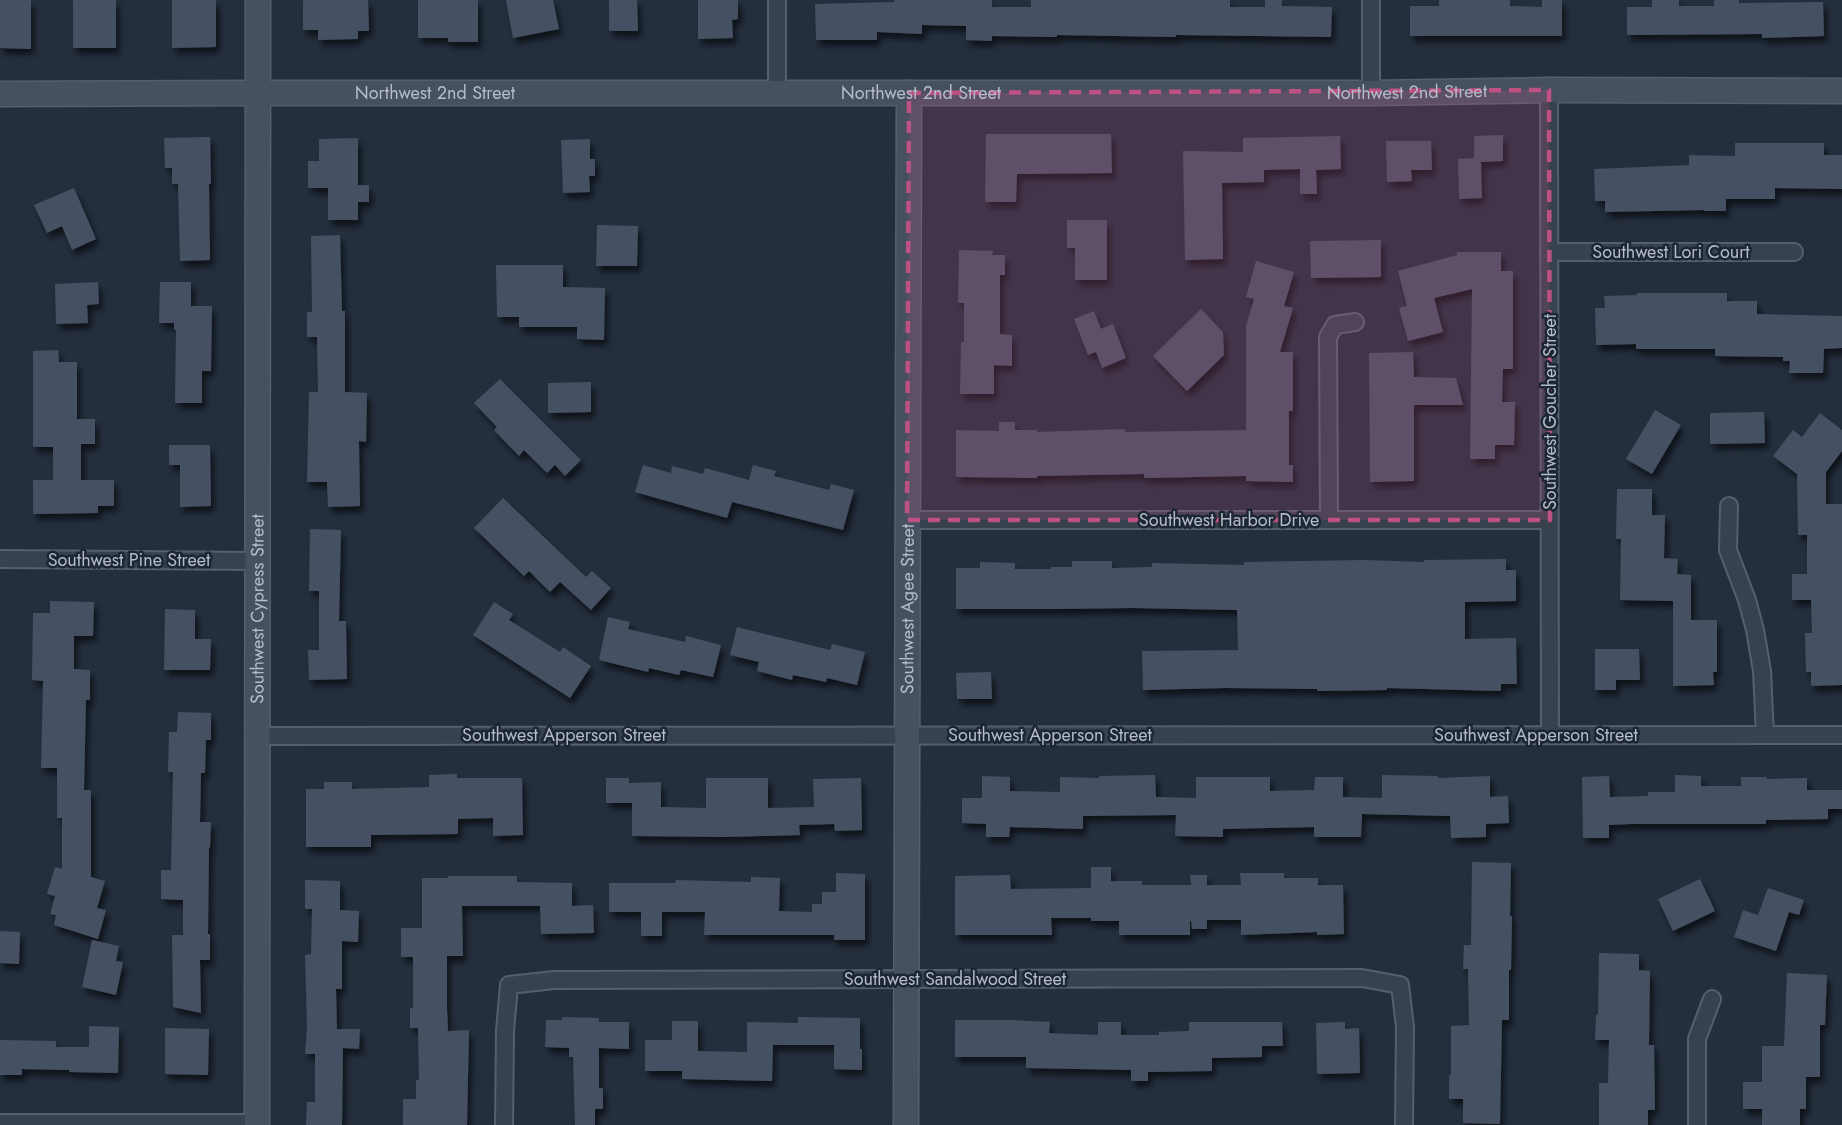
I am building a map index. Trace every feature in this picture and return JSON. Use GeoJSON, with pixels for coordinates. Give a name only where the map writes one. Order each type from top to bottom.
{"type":"FeatureCollection","features":[{"type":"Feature","properties":{"kind":"main road","name":"Southwest Cypress Street"},"geometry":{"type":"LineString","coordinates":[[257,1124],[258,0]]}},
{"type":"Feature","properties":{"kind":"main road","name":"Northwest 2nd Street"},"geometry":{"type":"LineString","coordinates":[[0,94],[1842,91]]}},
{"type":"Feature","properties":{"kind":"main road","name":"Southwest Agee Street"},"geometry":{"type":"LineString","coordinates":[[906,1125],[909,93]]}},
{"type":"Feature","properties":{"kind":"street"},"geometry":{"type":"LineString","coordinates":[[777,0],[777,93]]}},
{"type":"Feature","properties":{"kind":"street"},"geometry":{"type":"LineString","coordinates":[[1371,0],[1371,93]]}},
{"type":"Feature","properties":{"kind":"street","name":"Southwest Goucher Street"},"geometry":{"type":"LineString","coordinates":[[1549,90],[1550,735]]}},
{"type":"Feature","properties":{"kind":"street","name":"Southwest Lori Court"},"geometry":{"type":"LineString","coordinates":[[1549,252],[1794,252]]}},
{"type":"Feature","properties":{"kind":"street"},"geometry":{"type":"LineString","coordinates":[[1329,520],[1328,337],[1335,325],[1355,322]]}},
{"type":"Feature","properties":{"kind":"street"},"geometry":{"type":"LineString","coordinates":[[1729,506],[1728,550],[1747,600],[1755,630],[1762,671],[1765,735]]}},
{"type":"Feature","properties":{"kind":"street","name":"Southwest Harbor Drive"},"geometry":{"type":"LineString","coordinates":[[907,520],[1550,520]]}},
{"type":"Feature","properties":{"kind":"street","name":"Southwest Pine Street"},"geometry":{"type":"LineString","coordinates":[[0,559],[257,561]]}},
{"type":"Feature","properties":{"kind":"street","name":"Southwest Apperson Street"},"geometry":{"type":"LineString","coordinates":[[258,736],[1842,735]]}},
{"type":"Feature","properties":{"kind":"street","name":"Southwest Sandalwood Street"},"geometry":{"type":"LineString","coordinates":[[504,1125],[504,1031],[509,985],[554,980],[1362,978],[1400,985],[1405,1027],[1404,1125]]}},
{"type":"Feature","properties":{"kind":"street"},"geometry":{"type":"LineString","coordinates":[[1697,1125],[1697,1039],[1712,999]]}},
{"type":"Feature","properties":{"kind":"street"},"geometry":{"type":"LineString","coordinates":[[0,1123],[257,1124]]}},
{"type":"Feature","properties":{"kind":"highlighted area"},"geometry":{"type":"Polygon","coordinates":[[[1549,90],[1550,520],[907,520],[909,93],[1549,90]]]}},
{"type":"Feature","properties":{"kind":"building"},"geometry":{"type":"Polygon","coordinates":[[[0,0],[31,0],[31,49],[0,48],[0,0]]]}},
{"type":"Feature","properties":{"kind":"building"},"geometry":{"type":"Polygon","coordinates":[[[73,0],[116,0],[116,48],[73,48],[73,0]]]}},
{"type":"Feature","properties":{"kind":"building"},"geometry":{"type":"Polygon","coordinates":[[[172,0],[216,0],[216,47],[172,48],[172,0]]]}},
{"type":"Feature","properties":{"kind":"building"},"geometry":{"type":"Polygon","coordinates":[[[303,0],[368,0],[369,31],[358,31],[358,39],[318,40],[318,30],[303,30],[303,0]]]}},
{"type":"Feature","properties":{"kind":"building"},"geometry":{"type":"Polygon","coordinates":[[[418,0],[478,0],[478,42],[448,42],[448,38],[418,38],[418,0]]]}},
{"type":"Feature","properties":{"kind":"building"},"geometry":{"type":"Polygon","coordinates":[[[506,0],[553,0],[559,29],[513,38],[506,0]]]}},
{"type":"Feature","properties":{"kind":"building"},"geometry":{"type":"Polygon","coordinates":[[[609,0],[637,0],[638,31],[609,31],[609,0]]]}},
{"type":"Feature","properties":{"kind":"building"},"geometry":{"type":"Polygon","coordinates":[[[698,0],[738,0],[738,19],[732,20],[733,38],[698,39],[698,0]]]}},
{"type":"Feature","properties":{"kind":"building"},"geometry":{"type":"Polygon","coordinates":[[[894,0],[992,0],[992,7],[1031,7],[1031,0],[1230,0],[1230,7],[1265,7],[1265,0],[1282,0],[1282,6],[1332,7],[1331,37],[1057,35],[1057,37],[992,36],[992,41],[966,40],[966,26],[922,25],[922,34],[877,32],[877,40],[816,40],[815,4],[894,2],[894,0]]]}},
{"type":"Feature","properties":{"kind":"building"},"geometry":{"type":"Polygon","coordinates":[[[1439,0],[1510,0],[1510,6],[1542,7],[1542,0],[1562,0],[1562,36],[1410,36],[1410,6],[1439,6],[1439,0]]]}},
{"type":"Feature","properties":{"kind":"building"},"geometry":{"type":"Polygon","coordinates":[[[1652,0],[1679,0],[1679,6],[1714,6],[1714,0],[1739,0],[1739,3],[1823,2],[1824,36],[1762,38],[1762,34],[1627,35],[1627,7],[1652,7],[1652,0]]]}},
{"type":"Feature","properties":{"kind":"building"},"geometry":{"type":"Polygon","coordinates":[[[986,134],[1111,134],[1112,173],[1017,174],[1016,202],[985,202],[986,134]]]}},
{"type":"Feature","properties":{"kind":"building"},"geometry":{"type":"Polygon","coordinates":[[[1503,135],[1503,161],[1481,162],[1482,198],[1459,199],[1458,159],[1474,158],[1474,136],[1503,135]]]}},
{"type":"Feature","properties":{"kind":"building"},"geometry":{"type":"Polygon","coordinates":[[[1340,136],[1341,169],[1316,170],[1317,194],[1300,194],[1300,169],[1264,170],[1264,182],[1222,183],[1223,259],[1185,260],[1183,151],[1243,152],[1243,138],[1340,136]]]}},
{"type":"Feature","properties":{"kind":"building"},"geometry":{"type":"Polygon","coordinates":[[[210,137],[210,260],[180,261],[178,184],[172,184],[172,168],[165,168],[164,138],[210,137]]]}},
{"type":"Feature","properties":{"kind":"building"},"geometry":{"type":"Polygon","coordinates":[[[358,138],[358,185],[369,185],[369,202],[358,202],[358,220],[328,220],[328,188],[308,188],[308,161],[319,161],[319,139],[358,138]]]}},
{"type":"Feature","properties":{"kind":"building"},"geometry":{"type":"Polygon","coordinates":[[[590,139],[590,159],[595,159],[595,176],[589,176],[590,192],[563,193],[561,140],[590,139]]]}},
{"type":"Feature","properties":{"kind":"building"},"geometry":{"type":"Polygon","coordinates":[[[1386,141],[1431,141],[1432,170],[1411,170],[1412,181],[1387,182],[1386,141]]]}},
{"type":"Feature","properties":{"kind":"building"},"geometry":{"type":"Polygon","coordinates":[[[1735,143],[1824,143],[1824,155],[1842,155],[1842,189],[1775,188],[1775,199],[1726,199],[1726,211],[1605,212],[1605,201],[1595,201],[1594,169],[1689,165],[1689,155],[1735,156],[1735,143]]]}},
{"type":"Feature","properties":{"kind":"building"},"geometry":{"type":"Polygon","coordinates":[[[74,188],[96,239],[72,250],[62,226],[47,233],[34,205],[74,188]]]}},
{"type":"Feature","properties":{"kind":"building"},"geometry":{"type":"Polygon","coordinates":[[[1067,220],[1107,220],[1107,280],[1075,280],[1075,248],[1067,248],[1067,220]]]}},
{"type":"Feature","properties":{"kind":"building"},"geometry":{"type":"Polygon","coordinates":[[[597,225],[638,226],[637,266],[596,266],[597,225]]]}},
{"type":"Feature","properties":{"kind":"building"},"geometry":{"type":"Polygon","coordinates":[[[340,235],[342,311],[345,311],[345,392],[367,393],[366,442],[359,441],[360,506],[328,507],[327,482],[307,482],[309,392],[318,392],[317,337],[307,337],[307,312],[312,312],[311,236],[340,235]]]}},
{"type":"Feature","properties":{"kind":"building"},"geometry":{"type":"Polygon","coordinates":[[[1381,240],[1381,277],[1311,278],[1310,241],[1381,240]]]}},
{"type":"Feature","properties":{"kind":"building"},"geometry":{"type":"Polygon","coordinates":[[[959,250],[993,251],[992,255],[1005,255],[1005,275],[1000,275],[1000,334],[1012,335],[1012,366],[994,365],[994,394],[960,394],[964,303],[958,303],[959,250]]]}},
{"type":"Feature","properties":{"kind":"building"},"geometry":{"type":"Polygon","coordinates":[[[1457,252],[1501,252],[1501,271],[1513,271],[1513,369],[1503,369],[1502,402],[1515,402],[1514,445],[1495,445],[1495,459],[1470,459],[1472,289],[1434,298],[1443,332],[1408,341],[1399,308],[1407,306],[1398,271],[1457,255],[1457,252]]]}},
{"type":"Feature","properties":{"kind":"building"},"geometry":{"type":"Polygon","coordinates":[[[1256,261],[1294,272],[1284,306],[1293,308],[1280,352],[1293,352],[1293,411],[1289,411],[1289,465],[1293,465],[1293,482],[1246,481],[1246,476],[1144,478],[1144,474],[1037,476],[1037,478],[956,477],[956,430],[999,431],[999,422],[1015,422],[1015,430],[1037,430],[1037,432],[1125,429],[1125,432],[1246,430],[1246,326],[1254,299],[1246,297],[1256,261]]]}},
{"type":"Feature","properties":{"kind":"building"},"geometry":{"type":"Polygon","coordinates":[[[496,265],[563,265],[563,287],[605,288],[604,340],[577,339],[577,327],[519,327],[519,317],[497,317],[496,265]]]}},
{"type":"Feature","properties":{"kind":"building"},"geometry":{"type":"Polygon","coordinates":[[[98,282],[99,304],[87,305],[88,323],[56,324],[55,284],[98,282]]]}},
{"type":"Feature","properties":{"kind":"building"},"geometry":{"type":"Polygon","coordinates":[[[160,282],[191,282],[191,306],[212,306],[211,371],[202,371],[202,403],[175,403],[176,330],[174,330],[174,323],[159,323],[160,282]]]}},
{"type":"Feature","properties":{"kind":"building"},"geometry":{"type":"Polygon","coordinates":[[[1637,293],[1727,293],[1727,301],[1757,301],[1757,314],[1842,316],[1842,348],[1824,349],[1823,373],[1789,373],[1790,361],[1783,361],[1783,357],[1715,356],[1715,349],[1636,349],[1636,344],[1596,345],[1595,308],[1605,308],[1604,296],[1637,295],[1637,293]]]}},
{"type":"Feature","properties":{"kind":"building"},"geometry":{"type":"Polygon","coordinates":[[[1201,309],[1223,332],[1224,355],[1187,391],[1153,356],[1201,309]]]}},
{"type":"Feature","properties":{"kind":"building"},"geometry":{"type":"Polygon","coordinates":[[[1094,311],[1101,329],[1113,324],[1126,358],[1102,368],[1096,352],[1088,355],[1074,319],[1094,311]]]}},
{"type":"Feature","properties":{"kind":"building"},"geometry":{"type":"Polygon","coordinates":[[[58,350],[59,362],[77,362],[77,419],[95,419],[95,444],[81,444],[81,480],[114,480],[114,506],[98,506],[98,513],[33,514],[33,480],[53,480],[53,447],[33,447],[33,351],[58,350]]]}},
{"type":"Feature","properties":{"kind":"building"},"geometry":{"type":"Polygon","coordinates":[[[1413,352],[1414,377],[1456,378],[1463,405],[1414,405],[1414,481],[1370,482],[1369,353],[1413,352]]]}},
{"type":"Feature","properties":{"kind":"building"},"geometry":{"type":"Polygon","coordinates":[[[500,379],[581,460],[565,476],[555,465],[547,473],[524,450],[519,456],[494,430],[497,427],[474,403],[500,379]]]}},
{"type":"Feature","properties":{"kind":"building"},"geometry":{"type":"Polygon","coordinates":[[[591,382],[591,412],[548,413],[548,383],[591,382]]]}},
{"type":"Feature","properties":{"kind":"building"},"geometry":{"type":"Polygon","coordinates":[[[1655,410],[1681,425],[1652,474],[1626,459],[1655,410]]]}},
{"type":"Feature","properties":{"kind":"building"},"geometry":{"type":"Polygon","coordinates":[[[1764,412],[1765,443],[1710,444],[1710,413],[1764,412]]]}},
{"type":"Feature","properties":{"kind":"building"},"geometry":{"type":"Polygon","coordinates":[[[1820,413],[1842,430],[1842,451],[1826,472],[1826,504],[1842,504],[1842,685],[1811,686],[1811,672],[1806,672],[1805,633],[1812,633],[1811,600],[1792,600],[1792,574],[1807,574],[1807,535],[1798,535],[1797,474],[1773,456],[1793,430],[1802,437],[1820,413]]]}},
{"type":"Feature","properties":{"kind":"building"},"geometry":{"type":"Polygon","coordinates":[[[169,445],[210,445],[211,506],[180,507],[180,465],[169,465],[169,445]]]}},
{"type":"Feature","properties":{"kind":"building"},"geometry":{"type":"Polygon","coordinates":[[[643,465],[671,473],[672,466],[703,474],[705,468],[749,480],[753,465],[776,471],[774,476],[829,490],[831,484],[854,490],[843,530],[732,502],[727,518],[635,492],[643,465]]]}},
{"type":"Feature","properties":{"kind":"building"},"geometry":{"type":"Polygon","coordinates":[[[1617,489],[1652,489],[1652,515],[1665,515],[1664,558],[1678,559],[1677,574],[1691,575],[1691,620],[1717,620],[1717,672],[1713,672],[1714,685],[1673,686],[1673,601],[1620,600],[1621,539],[1616,539],[1617,489]]]}},
{"type":"Feature","properties":{"kind":"building"},"geometry":{"type":"Polygon","coordinates":[[[503,498],[586,577],[592,571],[611,588],[591,610],[560,582],[550,592],[529,571],[524,576],[474,528],[503,498]]]}},
{"type":"Feature","properties":{"kind":"building"},"geometry":{"type":"Polygon","coordinates":[[[310,529],[341,530],[339,621],[346,621],[347,679],[309,680],[308,650],[319,650],[319,591],[309,591],[310,529]]]}},
{"type":"Feature","properties":{"kind":"building"},"geometry":{"type":"Polygon","coordinates":[[[1506,559],[1506,570],[1516,570],[1516,601],[1465,602],[1465,639],[1516,638],[1517,684],[1501,684],[1501,691],[1387,688],[1387,690],[1317,691],[1317,689],[1225,688],[1143,690],[1142,651],[1238,650],[1237,610],[956,609],[956,568],[980,568],[980,562],[1015,563],[1015,569],[1051,569],[1051,567],[1072,567],[1072,561],[1112,561],[1112,568],[1152,567],[1152,563],[1244,565],[1244,562],[1364,560],[1424,562],[1424,560],[1506,559]]]}},
{"type":"Feature","properties":{"kind":"building"},"geometry":{"type":"Polygon","coordinates":[[[50,601],[94,602],[93,636],[74,636],[74,669],[90,670],[90,700],[86,700],[84,790],[91,790],[91,877],[105,881],[97,908],[106,910],[98,939],[54,925],[56,915],[50,914],[55,896],[47,894],[55,867],[62,869],[62,818],[57,818],[57,768],[41,768],[43,681],[32,680],[33,613],[50,613],[50,601]]]}},
{"type":"Feature","properties":{"kind":"building"},"geometry":{"type":"Polygon","coordinates":[[[494,602],[513,614],[509,620],[560,652],[563,647],[591,666],[570,698],[473,635],[494,602]]]}},
{"type":"Feature","properties":{"kind":"building"},"geometry":{"type":"Polygon","coordinates":[[[165,609],[195,610],[195,639],[211,639],[210,670],[164,670],[165,609]]]}},
{"type":"Feature","properties":{"kind":"building"},"geometry":{"type":"Polygon","coordinates":[[[608,617],[630,622],[628,629],[685,642],[686,636],[721,645],[713,677],[681,670],[679,675],[649,668],[648,672],[599,660],[608,617]]]}},
{"type":"Feature","properties":{"kind":"building"},"geometry":{"type":"Polygon","coordinates":[[[737,627],[830,650],[832,644],[865,652],[857,685],[827,678],[826,682],[793,675],[792,680],[757,671],[759,662],[730,655],[737,627]]]}},
{"type":"Feature","properties":{"kind":"building"},"geometry":{"type":"Polygon","coordinates":[[[1595,649],[1639,649],[1640,680],[1616,680],[1616,690],[1595,690],[1595,649]]]}},
{"type":"Feature","properties":{"kind":"building"},"geometry":{"type":"Polygon","coordinates":[[[991,672],[992,699],[957,699],[956,673],[991,672]]]}},
{"type":"Feature","properties":{"kind":"building"},"geometry":{"type":"Polygon","coordinates":[[[178,712],[211,713],[211,740],[206,740],[205,773],[201,773],[200,822],[211,822],[208,934],[210,934],[210,960],[200,960],[201,1013],[173,1007],[172,935],[183,935],[183,900],[161,899],[161,870],[171,870],[173,772],[168,772],[169,732],[177,732],[178,712]]]}},
{"type":"Feature","properties":{"kind":"building"},"geometry":{"type":"Polygon","coordinates":[[[457,774],[457,778],[522,778],[523,835],[493,836],[493,818],[458,819],[458,834],[371,835],[371,847],[306,847],[306,789],[324,789],[324,782],[352,782],[352,789],[429,787],[429,775],[457,774]]]}},
{"type":"Feature","properties":{"kind":"building"},"geometry":{"type":"Polygon","coordinates":[[[1155,775],[1156,797],[1196,798],[1196,777],[1270,777],[1270,791],[1314,790],[1315,777],[1343,777],[1343,797],[1382,798],[1382,775],[1438,776],[1438,778],[1490,776],[1490,797],[1508,796],[1509,823],[1486,824],[1486,837],[1451,838],[1450,816],[1362,814],[1361,837],[1314,837],[1314,827],[1223,829],[1223,837],[1175,836],[1176,815],[1083,816],[1083,829],[1010,827],[1009,837],[986,837],[986,824],[962,823],[962,798],[982,798],[982,776],[1010,777],[1010,791],[1060,792],[1060,777],[1099,778],[1099,776],[1155,775]]]}},
{"type":"Feature","properties":{"kind":"building"},"geometry":{"type":"Polygon","coordinates":[[[1675,775],[1701,776],[1701,786],[1741,786],[1741,777],[1807,778],[1807,790],[1842,790],[1842,809],[1828,809],[1828,819],[1766,820],[1766,824],[1609,825],[1609,838],[1583,838],[1582,777],[1609,776],[1610,797],[1648,796],[1648,792],[1675,792],[1675,775]]]}},
{"type":"Feature","properties":{"kind":"building"},"geometry":{"type":"Polygon","coordinates":[[[606,778],[629,778],[629,783],[661,782],[661,807],[706,808],[706,778],[768,778],[768,808],[814,807],[813,779],[861,778],[862,830],[835,831],[834,824],[799,825],[800,835],[632,836],[632,803],[606,803],[606,778]]]}},
{"type":"Feature","properties":{"kind":"building"},"geometry":{"type":"Polygon","coordinates":[[[1472,862],[1511,863],[1509,1020],[1502,1020],[1500,1124],[1463,1123],[1463,1099],[1449,1099],[1451,1026],[1469,1025],[1468,969],[1463,969],[1464,945],[1471,945],[1472,862]]]}},
{"type":"Feature","properties":{"kind":"building"},"geometry":{"type":"Polygon","coordinates":[[[1091,867],[1111,867],[1111,881],[1142,881],[1142,885],[1191,885],[1190,875],[1207,875],[1207,885],[1241,885],[1240,873],[1284,873],[1284,878],[1318,878],[1318,885],[1343,885],[1344,934],[1317,935],[1317,932],[1241,935],[1241,920],[1207,920],[1207,929],[1192,929],[1190,921],[1190,935],[1119,935],[1119,921],[1051,918],[1052,935],[955,935],[955,876],[1010,875],[1011,889],[1091,888],[1091,867]]]}},
{"type":"Feature","properties":{"kind":"building"},"geometry":{"type":"Polygon","coordinates":[[[836,873],[865,874],[865,940],[834,940],[834,935],[704,935],[705,912],[662,912],[662,936],[641,936],[641,912],[609,912],[609,883],[675,883],[676,880],[751,882],[751,877],[780,878],[779,911],[812,912],[812,904],[822,904],[822,892],[836,892],[836,873]]]}},
{"type":"Feature","properties":{"kind":"building"},"geometry":{"type":"Polygon","coordinates":[[[448,876],[517,876],[517,882],[572,883],[572,906],[593,905],[594,933],[541,934],[540,906],[462,906],[463,956],[447,956],[447,1008],[448,1031],[469,1030],[467,1125],[403,1125],[403,1099],[416,1099],[416,1080],[419,1080],[418,1028],[410,1028],[410,1008],[413,1008],[413,957],[401,957],[401,928],[422,928],[422,878],[448,878],[448,876]]]}},
{"type":"Feature","properties":{"kind":"building"},"geometry":{"type":"Polygon","coordinates":[[[1700,879],[1715,911],[1673,931],[1658,899],[1700,879]]]}},
{"type":"Feature","properties":{"kind":"building"},"geometry":{"type":"Polygon","coordinates":[[[305,880],[340,881],[340,910],[359,911],[358,942],[342,941],[342,989],[336,989],[337,1029],[360,1029],[359,1049],[343,1048],[342,1125],[306,1125],[307,1102],[315,1102],[315,1054],[305,1054],[307,1028],[305,955],[311,954],[312,909],[305,909],[305,880]]]}},
{"type":"Feature","properties":{"kind":"building"},"geometry":{"type":"Polygon","coordinates":[[[1768,888],[1804,900],[1799,915],[1789,912],[1776,951],[1734,937],[1743,910],[1758,915],[1768,888]]]}},
{"type":"Feature","properties":{"kind":"building"},"geometry":{"type":"Polygon","coordinates":[[[0,931],[20,932],[19,964],[0,963],[0,931]]]}},
{"type":"Feature","properties":{"kind":"building"},"geometry":{"type":"Polygon","coordinates":[[[92,940],[119,946],[116,961],[123,962],[116,995],[82,987],[92,940]]]}},
{"type":"Feature","properties":{"kind":"building"},"geometry":{"type":"Polygon","coordinates":[[[1599,953],[1639,954],[1639,970],[1650,971],[1649,1045],[1654,1045],[1655,1110],[1648,1110],[1648,1125],[1599,1125],[1599,1083],[1608,1083],[1609,1040],[1595,1040],[1596,1015],[1598,1015],[1599,953]]]}},
{"type":"Feature","properties":{"kind":"building"},"geometry":{"type":"Polygon","coordinates":[[[1787,973],[1827,975],[1825,1025],[1820,1025],[1820,1077],[1806,1077],[1806,1109],[1800,1109],[1800,1125],[1762,1125],[1762,1109],[1743,1109],[1743,1082],[1762,1082],[1762,1046],[1784,1046],[1787,973]]]}},
{"type":"Feature","properties":{"kind":"building"},"geometry":{"type":"Polygon","coordinates":[[[562,1017],[599,1018],[599,1022],[629,1022],[629,1049],[599,1048],[599,1088],[603,1088],[603,1109],[595,1109],[595,1125],[575,1125],[573,1057],[569,1057],[569,1048],[545,1047],[546,1020],[562,1020],[562,1017]]]}},
{"type":"Feature","properties":{"kind":"building"},"geometry":{"type":"Polygon","coordinates":[[[798,1017],[860,1018],[862,1070],[834,1069],[834,1045],[773,1045],[772,1081],[682,1079],[682,1071],[645,1071],[645,1040],[672,1040],[672,1021],[698,1021],[698,1051],[747,1052],[747,1022],[798,1023],[798,1017]]]}},
{"type":"Feature","properties":{"kind":"building"},"geometry":{"type":"Polygon","coordinates":[[[955,1020],[1050,1022],[1049,1033],[1098,1035],[1098,1022],[1121,1022],[1121,1035],[1159,1035],[1159,1032],[1189,1031],[1189,1022],[1282,1022],[1283,1046],[1262,1046],[1262,1057],[1212,1058],[1212,1071],[1148,1072],[1148,1081],[1131,1081],[1131,1070],[1026,1068],[1026,1057],[955,1057],[955,1020]]]}},
{"type":"Feature","properties":{"kind":"building"},"geometry":{"type":"Polygon","coordinates":[[[1345,1022],[1345,1029],[1359,1028],[1360,1073],[1317,1074],[1316,1023],[1345,1022]]]}},
{"type":"Feature","properties":{"kind":"building"},"geometry":{"type":"Polygon","coordinates":[[[89,1026],[119,1027],[118,1073],[22,1069],[22,1075],[0,1075],[0,1040],[56,1041],[56,1047],[89,1047],[89,1026]]]}},
{"type":"Feature","properties":{"kind":"building"},"geometry":{"type":"Polygon","coordinates":[[[165,1028],[209,1029],[208,1075],[165,1074],[165,1028]]]}}]}
